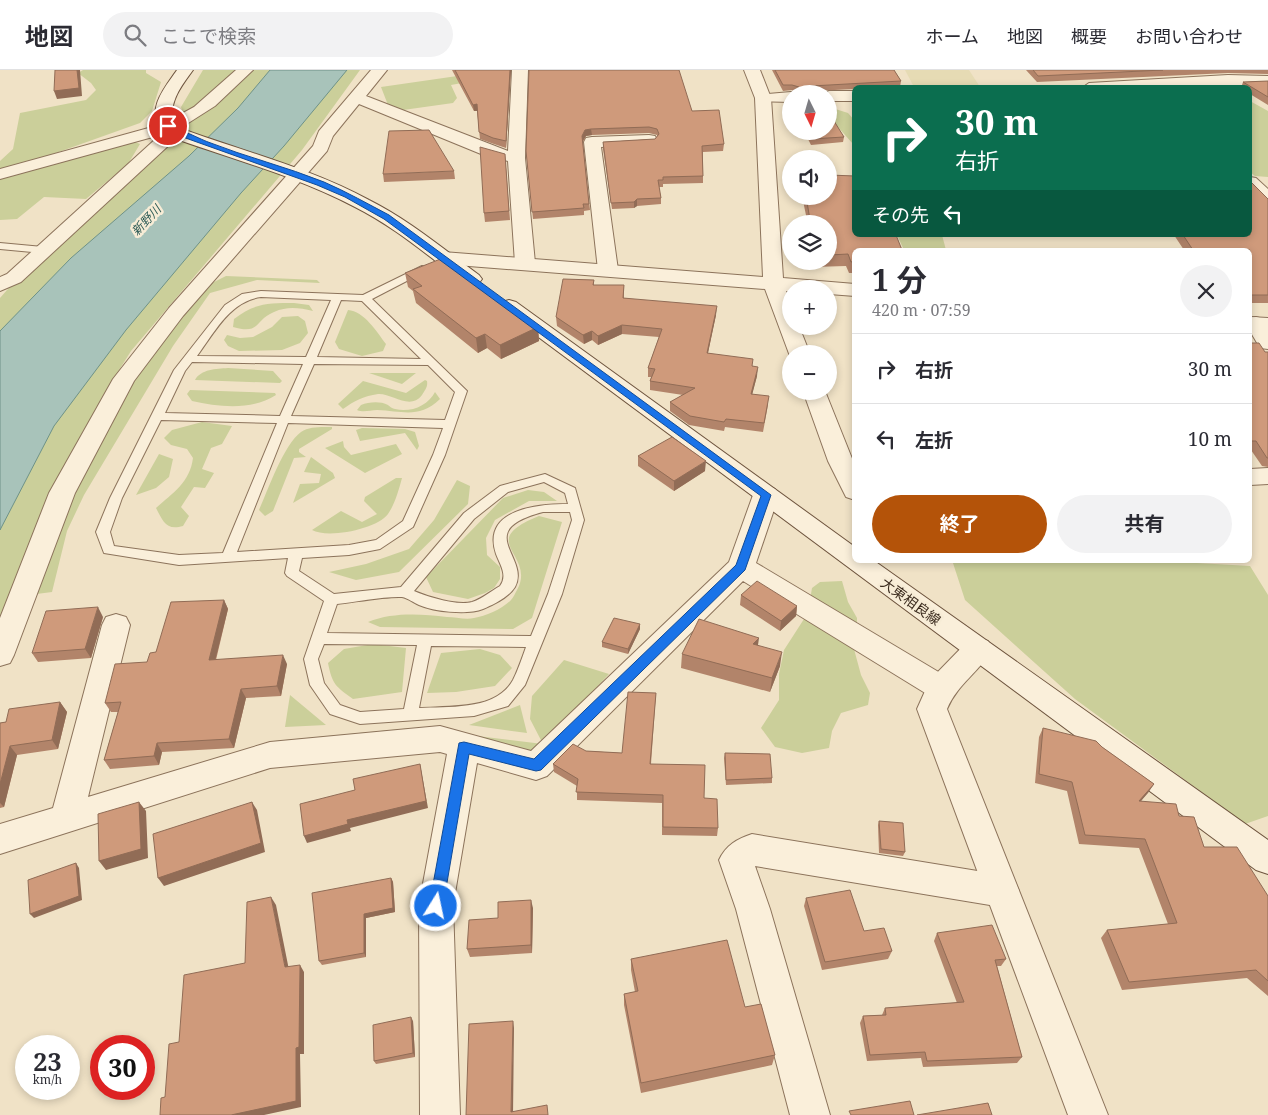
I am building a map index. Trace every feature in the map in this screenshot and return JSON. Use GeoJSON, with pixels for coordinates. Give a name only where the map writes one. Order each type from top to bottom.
{"type":"FeatureCollection","features":[{"type":"Feature","properties":{"kind":"street"},"geometry":{"type":"LineString","coordinates":[[175,130],[163,115],[165,104],[185,70]]}},
{"type":"Feature","properties":{"kind":"street"},"geometry":{"type":"LineString","coordinates":[[5,285],[187,119],[223,94],[245,70]]}},
{"type":"Feature","properties":{"kind":"street"},"geometry":{"type":"LineString","coordinates":[[0,655],[62,493],[124,379],[176,312],[293,173],[321,148],[326,135],[379,70]]}},
{"type":"Feature","properties":{"kind":"street"},"geometry":{"type":"LineString","coordinates":[[520,70],[516,158],[525,263]]}},
{"type":"Feature","properties":{"kind":"street"},"geometry":{"type":"LineString","coordinates":[[752,70],[763,98],[773,283],[796,345]]}},
{"type":"Feature","properties":{"kind":"street"},"geometry":{"type":"LineString","coordinates":[[1130,70],[1145,85]]}},
{"type":"Feature","properties":{"kind":"street"},"geometry":{"type":"LineString","coordinates":[[1153,85],[1224,75],[1268,81]]}},
{"type":"Feature","properties":{"kind":"street"},"geometry":{"type":"LineString","coordinates":[[838,96],[852,96]]}},
{"type":"Feature","properties":{"kind":"street"},"geometry":{"type":"LineString","coordinates":[[763,98],[782,97]]}},
{"type":"Feature","properties":{"kind":"street"},"geometry":{"type":"LineString","coordinates":[[358,98],[487,150],[516,158]]}},
{"type":"Feature","properties":{"kind":"street"},"geometry":{"type":"LineString","coordinates":[[0,174],[175,130]]}},
{"type":"Feature","properties":{"kind":"street","name":"大東相良線"},"geometry":{"type":"LineString","coordinates":[[175,130],[237,155],[293,173],[348,195],[387,217],[766,495],[852,553]]}},
{"type":"Feature","properties":{"kind":"street"},"geometry":{"type":"LineString","coordinates":[[608,270],[592,142],[649,140]]}},
{"type":"Feature","properties":{"kind":"street"},"geometry":{"type":"LineString","coordinates":[[1252,181],[1268,180]]}},
{"type":"Feature","properties":{"kind":"street"},"geometry":{"type":"LineString","coordinates":[[1252,183],[1268,199]]}},
{"type":"Feature","properties":{"kind":"street"},"geometry":{"type":"LineString","coordinates":[[1252,204],[1268,204]]}},
{"type":"Feature","properties":{"kind":"street"},"geometry":{"type":"LineString","coordinates":[[443,258],[852,290]]}},
{"type":"Feature","properties":{"kind":"street"},"geometry":{"type":"LineString","coordinates":[[1258,323],[1268,343]]}},
{"type":"Feature","properties":{"kind":"street"},"geometry":{"type":"LineString","coordinates":[[818,400],[848,461],[852,478]]}},
{"type":"Feature","properties":{"kind":"street"},"geometry":{"type":"LineString","coordinates":[[1252,477],[1268,476]]}},
{"type":"Feature","properties":{"kind":"street"},"geometry":{"type":"LineString","coordinates":[[0,838],[270,755],[440,739],[536,766],[741,567],[766,495]]}},
{"type":"Feature","properties":{"kind":"street","name":"大東相良線"},"geometry":{"type":"LineString","coordinates":[[867,563],[978,649],[1268,859]]}},
{"type":"Feature","properties":{"kind":"street"},"geometry":{"type":"LineString","coordinates":[[741,567],[941,688]]}},
{"type":"Feature","properties":{"kind":"street"},"geometry":{"type":"LineString","coordinates":[[67,818],[116,625]]}},
{"type":"Feature","properties":{"kind":"street"},"geometry":{"type":"LineString","coordinates":[[978,649],[941,688],[932,709],[1088,1115]]}},
{"type":"Feature","properties":{"kind":"street"},"geometry":{"type":"LineString","coordinates":[[440,1115],[436,906],[464,747]]}},
{"type":"Feature","properties":{"kind":"street"},"geometry":{"type":"LineString","coordinates":[[810,1115],[753,909],[736,860],[752,849],[1002,891]]}},
{"type":"Feature","properties":{"kind":"lane"},"geometry":{"type":"LineString","coordinates":[[0,246],[43,250]]}},
{"type":"Feature","properties":{"kind":"lane"},"geometry":{"type":"LineString","coordinates":[[365,298],[461,391],[440,455],[408,524],[380,544],[349,550],[179,560],[109,550],[103,532],[116,498],[180,370],[229,307],[246,296],[261,294],[365,298],[443,258]]}},
{"type":"Feature","properties":{"kind":"lane"},"geometry":{"type":"LineString","coordinates":[[228,557],[284,419],[338,296]]}},
{"type":"Feature","properties":{"kind":"lane"},"geometry":{"type":"LineString","coordinates":[[189,358],[432,362]]}},
{"type":"Feature","properties":{"kind":"lane"},"geometry":{"type":"LineString","coordinates":[[157,416],[450,424]]}},
{"type":"Feature","properties":{"kind":"lane"},"geometry":{"type":"LineString","coordinates":[[332,599],[311,659],[316,685],[335,710],[360,718],[474,710],[503,702],[518,685],[555,594],[578,520],[571,491],[545,478],[504,488],[469,516],[405,592]]}},
{"type":"Feature","properties":{"kind":"lane"},"geometry":{"type":"LineString","coordinates":[[296,553],[292,573],[332,599],[405,592],[425,602],[467,608],[479,605],[505,590],[509,585],[510,567],[503,554],[500,538],[507,522],[520,514],[543,508],[576,508]]}},
{"type":"Feature","properties":{"kind":"lane"},"geometry":{"type":"LineString","coordinates":[[318,638],[536,642]]}},
{"type":"Feature","properties":{"kind":"lane"},"geometry":{"type":"LineString","coordinates":[[410,715],[425,640]]}},
{"type":"Feature","properties":{"kind":"shaded area"},"geometry":{"type":"Polygon","coordinates":[[[905,70],[969,70],[979,85],[913,85],[905,70]]]}},
{"type":"Feature","properties":{"kind":"green space"},"geometry":{"type":"Polygon","coordinates":[[[83,70],[146,70],[146,73],[161,82],[152,111],[140,123],[0,173],[0,161],[13,149],[20,113],[86,100],[96,90],[91,83],[78,73],[83,70]]]}},
{"type":"Feature","properties":{"kind":"green space"},"geometry":{"type":"Polygon","coordinates":[[[203,70],[360,70],[302,150],[131,351],[101,399],[24,588],[0,660],[0,298],[57,241],[187,125],[181,107],[203,70]]]}},
{"type":"Feature","properties":{"kind":"green space"},"geometry":{"type":"Polygon","coordinates":[[[485,72],[506,75],[451,85],[457,98],[453,103],[396,111],[388,105],[381,87],[485,72]]]}},
{"type":"Feature","properties":{"kind":"green space"},"geometry":{"type":"Polygon","coordinates":[[[1252,102],[1268,111],[1268,177],[1255,176],[1252,174],[1252,102]]]}},
{"type":"Feature","properties":{"kind":"green space"},"geometry":{"type":"Polygon","coordinates":[[[838,110],[848,113],[852,118],[852,143],[838,127],[838,110]]]}},
{"type":"Feature","properties":{"kind":"green space"},"geometry":{"type":"Polygon","coordinates":[[[133,141],[140,144],[128,164],[86,199],[44,197],[17,219],[0,220],[0,178],[133,141]]]}},
{"type":"Feature","properties":{"kind":"green space"},"geometry":{"type":"Polygon","coordinates":[[[898,237],[943,237],[945,248],[903,248],[898,237]]]}},
{"type":"Feature","properties":{"kind":"green space"},"geometry":{"type":"Polygon","coordinates":[[[226,276],[317,280],[320,283],[257,280],[210,293],[173,346],[84,495],[67,531],[52,592],[29,595],[47,540],[132,381],[198,290],[226,276]]]}},
{"type":"Feature","properties":{"kind":"green space"},"geometry":{"type":"Polygon","coordinates":[[[294,303],[309,305],[313,311],[298,308],[284,309],[268,315],[253,328],[242,329],[233,327],[234,319],[255,307],[269,304],[294,303]]]}},
{"type":"Feature","properties":{"kind":"green space"},"geometry":{"type":"Polygon","coordinates":[[[348,310],[354,311],[365,318],[374,328],[386,344],[383,351],[362,356],[339,349],[335,342],[348,310]]]}},
{"type":"Feature","properties":{"kind":"green space"},"geometry":{"type":"Polygon","coordinates":[[[298,316],[305,321],[308,333],[300,343],[282,350],[239,351],[228,346],[224,340],[227,335],[240,338],[253,337],[272,327],[282,317],[298,316]]]}},
{"type":"Feature","properties":{"kind":"green space"},"geometry":{"type":"Polygon","coordinates":[[[228,368],[273,371],[282,381],[280,383],[195,380],[205,372],[228,368]]]}},
{"type":"Feature","properties":{"kind":"green space"},"geometry":{"type":"Polygon","coordinates":[[[369,373],[416,373],[402,384],[369,373]]]}},
{"type":"Feature","properties":{"kind":"green space"},"geometry":{"type":"Polygon","coordinates":[[[425,380],[427,381],[427,387],[417,400],[406,401],[378,394],[359,399],[343,409],[338,404],[363,381],[406,393],[425,380]]]}},
{"type":"Feature","properties":{"kind":"green space"},"geometry":{"type":"Polygon","coordinates":[[[190,390],[275,393],[276,395],[256,404],[224,406],[192,401],[187,394],[190,390]]]}},
{"type":"Feature","properties":{"kind":"green space"},"geometry":{"type":"Polygon","coordinates":[[[435,392],[440,399],[418,412],[357,410],[361,405],[374,402],[388,405],[394,409],[412,409],[423,405],[435,392]]]}},
{"type":"Feature","properties":{"kind":"green space"},"geometry":{"type":"Polygon","coordinates":[[[202,422],[232,426],[222,444],[211,448],[202,469],[214,473],[205,488],[194,487],[181,507],[189,516],[183,526],[169,526],[156,508],[180,486],[188,474],[193,458],[187,449],[171,445],[164,438],[172,430],[202,422]]]}},
{"type":"Feature","properties":{"kind":"green space"},"geometry":{"type":"Polygon","coordinates":[[[332,427],[332,429],[299,449],[299,452],[306,457],[294,458],[273,511],[265,516],[259,510],[277,468],[295,438],[301,432],[308,429],[332,427]]]}},
{"type":"Feature","properties":{"kind":"green space"},"geometry":{"type":"Polygon","coordinates":[[[362,428],[405,429],[415,432],[419,446],[417,450],[405,433],[360,441],[356,430],[362,428]]]}},
{"type":"Feature","properties":{"kind":"green space"},"geometry":{"type":"Polygon","coordinates":[[[343,441],[344,447],[351,455],[396,444],[402,454],[365,473],[325,448],[343,441]]]}},
{"type":"Feature","properties":{"kind":"green space"},"geometry":{"type":"Polygon","coordinates":[[[159,454],[173,459],[169,477],[156,488],[136,495],[159,454]]]}},
{"type":"Feature","properties":{"kind":"green space"},"geometry":{"type":"Polygon","coordinates":[[[311,457],[333,473],[335,478],[293,503],[300,484],[319,483],[321,474],[304,472],[311,457]]]}},
{"type":"Feature","properties":{"kind":"green space"},"geometry":{"type":"Polygon","coordinates":[[[396,478],[402,478],[395,501],[388,514],[374,524],[340,533],[319,533],[312,530],[341,511],[362,522],[377,514],[364,501],[365,497],[396,478]]]}},
{"type":"Feature","properties":{"kind":"green space"},"geometry":{"type":"Polygon","coordinates":[[[457,480],[470,486],[468,504],[399,572],[356,580],[329,572],[366,564],[409,549],[434,520],[457,480]]]}},
{"type":"Feature","properties":{"kind":"green space"},"geometry":{"type":"Polygon","coordinates":[[[528,490],[544,492],[557,501],[529,501],[495,520],[486,538],[487,555],[500,567],[500,579],[494,588],[468,599],[433,592],[426,577],[503,498],[528,490]]]}},
{"type":"Feature","properties":{"kind":"green space"},"geometry":{"type":"Polygon","coordinates":[[[539,516],[562,522],[532,618],[513,629],[380,627],[368,622],[387,617],[407,615],[471,619],[489,614],[503,606],[513,598],[521,578],[520,567],[509,541],[511,533],[520,525],[539,516]]]}},
{"type":"Feature","properties":{"kind":"green space"},"geometry":{"type":"Polygon","coordinates":[[[953,563],[1197,563],[1250,566],[1268,595],[1268,816],[1245,824],[1075,699],[965,600],[953,563]]]}},
{"type":"Feature","properties":{"kind":"green space"},"geometry":{"type":"Polygon","coordinates":[[[842,581],[848,602],[857,618],[857,629],[809,606],[812,588],[820,582],[842,581]]]}},
{"type":"Feature","properties":{"kind":"green space"},"geometry":{"type":"Polygon","coordinates":[[[804,619],[851,638],[861,675],[870,693],[868,705],[841,713],[832,731],[829,748],[802,753],[775,747],[761,728],[779,700],[779,674],[784,650],[804,619]]]}},
{"type":"Feature","properties":{"kind":"green space"},"geometry":{"type":"Polygon","coordinates":[[[373,644],[406,648],[402,692],[353,699],[336,684],[331,676],[328,663],[344,649],[373,644]]]}},
{"type":"Feature","properties":{"kind":"green space"},"geometry":{"type":"Polygon","coordinates":[[[480,649],[500,655],[512,668],[495,686],[456,692],[427,693],[441,653],[480,649]]]}},
{"type":"Feature","properties":{"kind":"green space"},"geometry":{"type":"Polygon","coordinates":[[[564,660],[609,674],[526,763],[440,739],[238,758],[275,741],[412,728],[543,744],[530,719],[532,696],[564,660]]]}},
{"type":"Feature","properties":{"kind":"green space"},"geometry":{"type":"Polygon","coordinates":[[[290,695],[326,725],[285,727],[290,695]]]}},
{"type":"Feature","properties":{"kind":"green space"},"geometry":{"type":"Polygon","coordinates":[[[520,705],[527,733],[469,725],[520,705]]]}},
{"type":"Feature","properties":{"kind":"water","name":"新野川"},"geometry":{"type":"Polygon","coordinates":[[[270,70],[347,70],[126,330],[54,426],[0,530],[0,331],[71,258],[189,156],[238,108],[270,70]]]}},
{"type":"Feature","properties":{"kind":"building"},"geometry":{"type":"Polygon","coordinates":[[[55,70],[77,70],[79,88],[54,91],[55,70]]]}},
{"type":"Feature","properties":{"kind":"building"},"geometry":{"type":"Polygon","coordinates":[[[455,70],[510,70],[506,141],[479,132],[477,104],[473,105],[455,70]]]}},
{"type":"Feature","properties":{"kind":"building"},"geometry":{"type":"Polygon","coordinates":[[[529,70],[679,70],[692,111],[719,110],[724,144],[702,146],[703,176],[663,177],[663,180],[658,180],[661,198],[611,203],[603,142],[655,139],[659,134],[657,129],[649,127],[585,130],[582,136],[589,204],[583,204],[584,208],[532,212],[526,151],[529,70]]]}},
{"type":"Feature","properties":{"kind":"building"},"geometry":{"type":"Polygon","coordinates":[[[775,70],[894,70],[901,81],[829,85],[783,85],[775,70]]]}},
{"type":"Feature","properties":{"kind":"building"},"geometry":{"type":"Polygon","coordinates":[[[1033,70],[1163,70],[1038,76],[1033,70]]]}},
{"type":"Feature","properties":{"kind":"building"},"geometry":{"type":"Polygon","coordinates":[[[1268,81],[1268,97],[1252,87],[1252,85],[1243,82],[1268,81]]]}},
{"type":"Feature","properties":{"kind":"building"},"geometry":{"type":"Polygon","coordinates":[[[838,127],[844,137],[838,137],[838,127]]]}},
{"type":"Feature","properties":{"kind":"building"},"geometry":{"type":"Polygon","coordinates":[[[429,130],[454,171],[383,174],[389,131],[429,130]]]}},
{"type":"Feature","properties":{"kind":"building"},"geometry":{"type":"Polygon","coordinates":[[[480,147],[505,154],[509,211],[484,213],[480,147]]]}},
{"type":"Feature","properties":{"kind":"building"},"geometry":{"type":"Polygon","coordinates":[[[837,175],[852,176],[852,237],[897,237],[901,248],[852,248],[851,262],[848,254],[837,255],[837,215],[809,215],[808,205],[837,205],[837,175]]]}},
{"type":"Feature","properties":{"kind":"building"},"geometry":{"type":"Polygon","coordinates":[[[1252,183],[1268,199],[1268,295],[1252,295],[1252,248],[1192,248],[1184,237],[1252,237],[1252,183]]]}},
{"type":"Feature","properties":{"kind":"building"},"geometry":{"type":"Polygon","coordinates":[[[443,258],[538,327],[500,345],[485,334],[476,338],[413,289],[422,286],[405,273],[443,258]]]}},
{"type":"Feature","properties":{"kind":"building"},"geometry":{"type":"Polygon","coordinates":[[[563,279],[594,280],[593,285],[624,285],[623,298],[717,306],[707,353],[753,359],[752,366],[758,367],[751,394],[769,396],[764,423],[726,419],[724,422],[690,416],[670,402],[695,388],[650,381],[655,369],[648,368],[662,329],[622,325],[598,336],[592,331],[583,335],[556,317],[563,279]]]}},
{"type":"Feature","properties":{"kind":"building"},"geometry":{"type":"Polygon","coordinates":[[[1252,343],[1259,343],[1265,352],[1268,352],[1268,458],[1256,441],[1252,441],[1252,343]]]}},
{"type":"Feature","properties":{"kind":"building"},"geometry":{"type":"Polygon","coordinates":[[[672,437],[706,461],[674,481],[638,456],[672,437]]]}},
{"type":"Feature","properties":{"kind":"building"},"geometry":{"type":"Polygon","coordinates":[[[757,581],[797,606],[781,621],[741,595],[757,581]]]}},
{"type":"Feature","properties":{"kind":"building"},"geometry":{"type":"Polygon","coordinates":[[[224,600],[209,660],[283,655],[277,686],[241,689],[229,739],[157,743],[154,756],[104,760],[121,702],[105,703],[115,664],[147,662],[150,653],[156,652],[171,602],[224,600]]]}},
{"type":"Feature","properties":{"kind":"building"},"geometry":{"type":"Polygon","coordinates":[[[98,607],[85,649],[32,653],[46,611],[98,607]]]}},
{"type":"Feature","properties":{"kind":"building"},"geometry":{"type":"Polygon","coordinates":[[[614,618],[640,624],[628,649],[602,642],[614,618]]]}},
{"type":"Feature","properties":{"kind":"building"},"geometry":{"type":"Polygon","coordinates":[[[699,619],[759,638],[753,644],[782,652],[772,678],[682,654],[699,619]]]}},
{"type":"Feature","properties":{"kind":"building"},"geometry":{"type":"Polygon","coordinates":[[[628,692],[656,693],[650,764],[705,765],[704,798],[717,799],[718,828],[663,827],[663,795],[576,792],[578,779],[553,764],[573,744],[586,751],[622,753],[628,692]]]}},
{"type":"Feature","properties":{"kind":"building"},"geometry":{"type":"Polygon","coordinates":[[[60,702],[52,740],[10,746],[0,784],[0,723],[6,722],[9,709],[60,702]]]}},
{"type":"Feature","properties":{"kind":"building"},"geometry":{"type":"Polygon","coordinates":[[[1043,728],[1096,741],[1154,784],[1139,801],[1176,804],[1179,816],[1194,817],[1204,847],[1237,847],[1268,896],[1268,981],[1256,970],[1129,982],[1107,930],[1177,923],[1145,839],[1085,835],[1072,782],[1039,774],[1043,728]]]}},
{"type":"Feature","properties":{"kind":"building"},"geometry":{"type":"Polygon","coordinates":[[[725,753],[770,754],[772,778],[726,780],[725,753]]]}},
{"type":"Feature","properties":{"kind":"building"},"geometry":{"type":"Polygon","coordinates":[[[420,764],[426,801],[347,820],[348,824],[304,836],[300,804],[355,790],[353,779],[420,764]]]}},
{"type":"Feature","properties":{"kind":"building"},"geometry":{"type":"Polygon","coordinates":[[[139,802],[141,849],[99,861],[98,814],[139,802]]]}},
{"type":"Feature","properties":{"kind":"building"},"geometry":{"type":"Polygon","coordinates":[[[252,802],[261,843],[158,878],[153,834],[252,802]]]}},
{"type":"Feature","properties":{"kind":"building"},"geometry":{"type":"Polygon","coordinates":[[[879,821],[903,823],[905,852],[881,849],[879,821]]]}},
{"type":"Feature","properties":{"kind":"building"},"geometry":{"type":"Polygon","coordinates":[[[76,863],[79,896],[30,914],[28,880],[76,863]]]}},
{"type":"Feature","properties":{"kind":"building"},"geometry":{"type":"Polygon","coordinates":[[[391,878],[393,908],[364,914],[364,953],[319,961],[312,893],[391,878]]]}},
{"type":"Feature","properties":{"kind":"building"},"geometry":{"type":"Polygon","coordinates":[[[850,890],[864,931],[884,928],[892,951],[825,962],[806,898],[850,890]]]}},
{"type":"Feature","properties":{"kind":"building"},"geometry":{"type":"Polygon","coordinates":[[[271,897],[285,967],[300,965],[299,1047],[296,1048],[296,1101],[231,1115],[160,1115],[161,1098],[165,1097],[169,1044],[179,1042],[184,975],[245,963],[247,902],[271,897]]]}},
{"type":"Feature","properties":{"kind":"building"},"geometry":{"type":"Polygon","coordinates":[[[531,900],[531,945],[467,949],[469,920],[498,918],[498,902],[531,900]]]}},
{"type":"Feature","properties":{"kind":"building"},"geometry":{"type":"Polygon","coordinates":[[[992,925],[1006,959],[995,960],[1022,1057],[927,1061],[925,1052],[870,1055],[863,1016],[886,1015],[885,1008],[964,1002],[937,933],[992,925]]]}},
{"type":"Feature","properties":{"kind":"building"},"geometry":{"type":"Polygon","coordinates":[[[727,940],[745,1007],[761,1004],[775,1055],[641,1083],[624,994],[638,991],[631,959],[727,940]]]}},
{"type":"Feature","properties":{"kind":"building"},"geometry":{"type":"Polygon","coordinates":[[[411,1017],[413,1053],[374,1061],[373,1025],[411,1017]]]}},
{"type":"Feature","properties":{"kind":"building"},"geometry":{"type":"Polygon","coordinates":[[[513,1021],[511,1112],[547,1105],[548,1115],[466,1115],[469,1024],[513,1021]]]}},
{"type":"Feature","properties":{"kind":"building"},"geometry":{"type":"Polygon","coordinates":[[[910,1101],[914,1115],[851,1115],[849,1111],[910,1101]]]}},
{"type":"Feature","properties":{"kind":"building"},"geometry":{"type":"Polygon","coordinates":[[[988,1103],[992,1115],[917,1115],[988,1103]]]}},
{"type":"Feature","properties":{"kind":"route"},"geometry":{"type":"LineString","coordinates":[[168,126],[182,135],[320,183],[348,195],[387,217],[766,495],[741,567],[536,766],[464,747],[436,906]]}}]}
